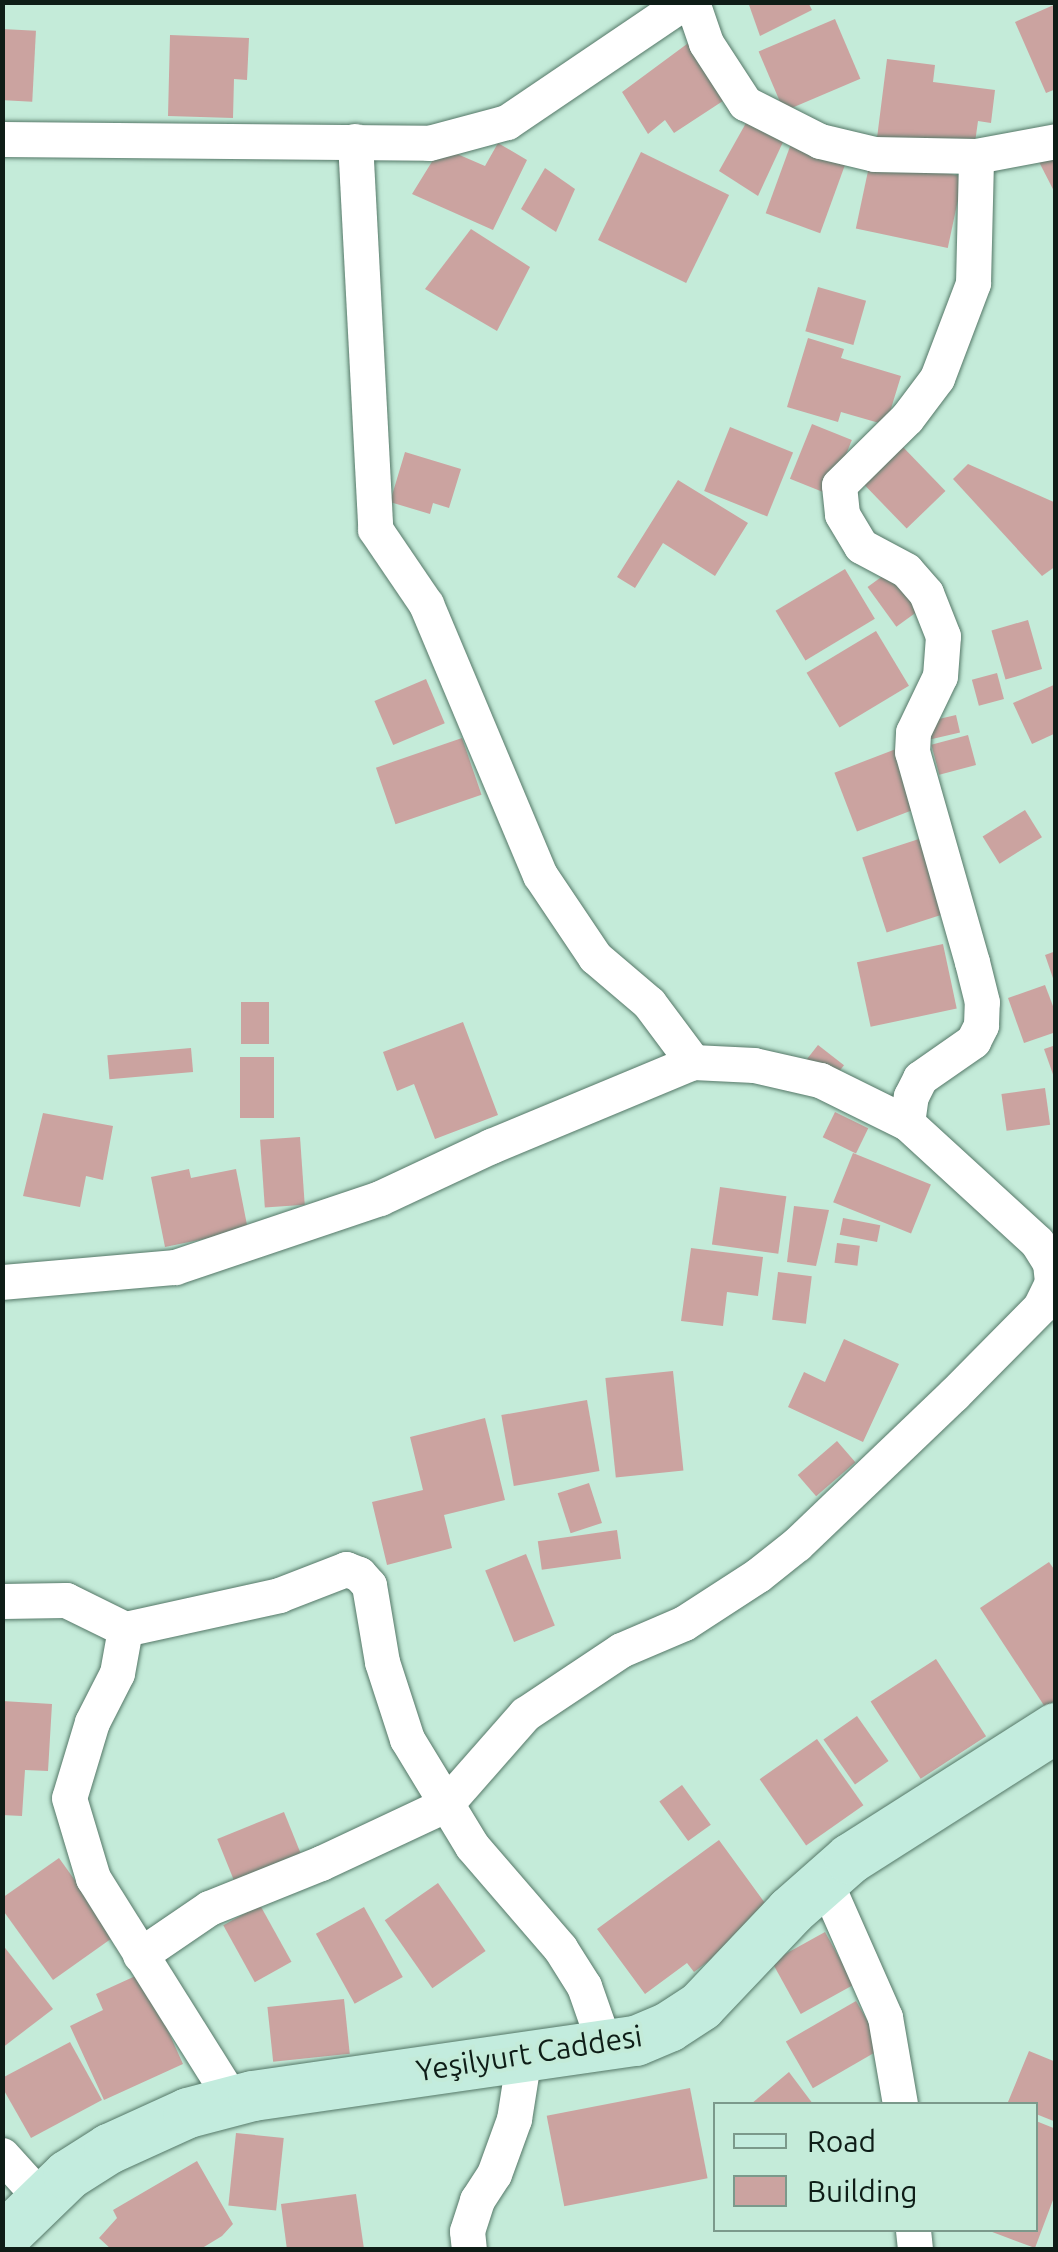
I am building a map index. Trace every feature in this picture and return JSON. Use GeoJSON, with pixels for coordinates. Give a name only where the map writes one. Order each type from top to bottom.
{"type":"FeatureCollection","features":[{"type":"Feature","properties":{"kind":"main road","name":"Yeşilyurt Caddesi"},"geometry":{"type":"LineString","coordinates":[[2,2239],[41,2198],[82,2166],[150,2128],[233,2102],[636,2041],[701,2006],[850,1859],[1056,1728]]}},
{"type":"Feature","properties":{"kind":"street"},"geometry":{"type":"LineString","coordinates":[[2,139],[429,143],[507,122],[684,2]]}},
{"type":"Feature","properties":{"kind":"street"},"geometry":{"type":"LineString","coordinates":[[692,2],[706,43],[745,103],[820,141],[874,154],[976,156],[1056,140]]}},
{"type":"Feature","properties":{"kind":"street"},"geometry":{"type":"LineString","coordinates":[[355,141],[375,529],[426,604],[540,875],[595,957],[649,1003],[693,1062]]}},
{"type":"Feature","properties":{"kind":"street"},"geometry":{"type":"LineString","coordinates":[[907,1123],[911,1096],[920,1078],[973,1041],[981,1025],[982,1002],[972,962],[912,752],[913,732],[940,676],[943,636],[926,592],[906,570],[860,546],[842,514],[839,485],[907,418],[943,363],[973,283],[976,156]]}},
{"type":"Feature","properties":{"kind":"street"},"geometry":{"type":"LineString","coordinates":[[2,1282],[175,1267],[380,1198],[491,1146],[693,1062],[754,1065],[820,1080],[907,1123],[1037,1242],[1050,1263],[1052,1282],[1040,1307],[798,1544],[722,1599],[684,1622],[621,1650],[525,1714],[445,1805],[321,1863],[209,1908],[140,1956]]}},
{"type":"Feature","properties":{"kind":"street"},"geometry":{"type":"LineString","coordinates":[[2,1601],[66,1600],[125,1628],[278,1595],[346,1569],[359,1574],[369,1585],[382,1662],[407,1739],[472,1846],[560,1948],[584,1986],[606,2046]]}},
{"type":"Feature","properties":{"kind":"street"},"geometry":{"type":"LineString","coordinates":[[125,1628],[118,1673],[92,1722],[69,1798],[92,1878],[233,2102]]}},
{"type":"Feature","properties":{"kind":"street"},"geometry":{"type":"LineString","coordinates":[[825,1881],[884,2017],[900,2102]]}},
{"type":"Feature","properties":{"kind":"street"},"geometry":{"type":"LineString","coordinates":[[469,2250],[467,2231],[514,2119],[524,2056]]}},
{"type":"Feature","properties":{"kind":"street"},"geometry":{"type":"LineString","coordinates":[[2,2155],[41,2198]]}},
{"type":"Feature","properties":{"kind":"building"},"geometry":{"type":"Polygon","coordinates":[[[748,2],[808,2],[812,10],[760,36],[748,2]]]}},
{"type":"Feature","properties":{"kind":"building"},"geometry":{"type":"Polygon","coordinates":[[[1056,4],[1056,89],[1046,93],[1015,22],[1056,4]]]}},
{"type":"Feature","properties":{"kind":"building"},"geometry":{"type":"Polygon","coordinates":[[[835,19],[860,79],[784,111],[759,51],[835,19]]]}},
{"type":"Feature","properties":{"kind":"building"},"geometry":{"type":"Polygon","coordinates":[[[2,29],[36,31],[32,102],[2,100],[2,29]]]}},
{"type":"Feature","properties":{"kind":"building"},"geometry":{"type":"Polygon","coordinates":[[[170,35],[249,38],[247,80],[234,79],[233,118],[168,116],[170,35]]]}},
{"type":"Feature","properties":{"kind":"building"},"geometry":{"type":"Polygon","coordinates":[[[691,41],[729,97],[674,133],[665,120],[648,134],[622,92],[691,41]]]}},
{"type":"Feature","properties":{"kind":"building"},"geometry":{"type":"Polygon","coordinates":[[[887,59],[935,65],[933,82],[995,90],[991,123],[978,121],[974,150],[877,138],[887,59]]]}},
{"type":"Feature","properties":{"kind":"building"},"geometry":{"type":"Polygon","coordinates":[[[746,123],[783,142],[758,196],[719,171],[746,123]]]}},
{"type":"Feature","properties":{"kind":"building"},"geometry":{"type":"Polygon","coordinates":[[[792,141],[847,161],[820,233],[766,213],[792,141]]]}},
{"type":"Feature","properties":{"kind":"building"},"geometry":{"type":"Polygon","coordinates":[[[498,143],[527,160],[493,230],[412,194],[441,147],[485,166],[498,143]]]}},
{"type":"Feature","properties":{"kind":"building"},"geometry":{"type":"Polygon","coordinates":[[[1056,149],[1056,195],[1037,158],[1056,149]]]}},
{"type":"Feature","properties":{"kind":"building"},"geometry":{"type":"Polygon","coordinates":[[[641,152],[729,195],[686,283],[598,240],[641,152]]]}},
{"type":"Feature","properties":{"kind":"building"},"geometry":{"type":"Polygon","coordinates":[[[871,157],[963,177],[948,248],[856,228],[871,157]]]}},
{"type":"Feature","properties":{"kind":"building"},"geometry":{"type":"Polygon","coordinates":[[[545,168],[575,189],[556,232],[521,209],[545,168]]]}},
{"type":"Feature","properties":{"kind":"building"},"geometry":{"type":"Polygon","coordinates":[[[471,229],[530,267],[497,331],[425,289],[471,229]]]}},
{"type":"Feature","properties":{"kind":"building"},"geometry":{"type":"Polygon","coordinates":[[[818,287],[866,301],[853,345],[805,331],[818,287]]]}},
{"type":"Feature","properties":{"kind":"building"},"geometry":{"type":"Polygon","coordinates":[[[808,338],[844,349],[841,358],[901,376],[886,425],[841,412],[838,422],[787,407],[808,338]]]}},
{"type":"Feature","properties":{"kind":"building"},"geometry":{"type":"Polygon","coordinates":[[[812,424],[852,440],[830,495],[790,479],[812,424]]]}},
{"type":"Feature","properties":{"kind":"building"},"geometry":{"type":"Polygon","coordinates":[[[730,427],[793,452],[767,516],[704,491],[730,427]]]}},
{"type":"Feature","properties":{"kind":"building"},"geometry":{"type":"Polygon","coordinates":[[[901,445],[945,491],[907,529],[862,483],[901,445]]]}},
{"type":"Feature","properties":{"kind":"building"},"geometry":{"type":"Polygon","coordinates":[[[405,452],[461,469],[449,508],[433,503],[430,514],[390,502],[405,452]]]}},
{"type":"Feature","properties":{"kind":"building"},"geometry":{"type":"Polygon","coordinates":[[[968,464],[1056,503],[1056,566],[1042,576],[953,479],[968,464]]]}},
{"type":"Feature","properties":{"kind":"building"},"geometry":{"type":"Polygon","coordinates":[[[678,480],[748,523],[715,576],[663,543],[635,588],[617,577],[678,480]]]}},
{"type":"Feature","properties":{"kind":"building"},"geometry":{"type":"Polygon","coordinates":[[[845,569],[875,619],[805,660],[776,611],[845,569]]]}},
{"type":"Feature","properties":{"kind":"building"},"geometry":{"type":"Polygon","coordinates":[[[891,570],[920,610],[896,627],[868,587],[891,570]]]}},
{"type":"Feature","properties":{"kind":"building"},"geometry":{"type":"Polygon","coordinates":[[[1028,620],[1042,669],[1006,679],[991,630],[1028,620]]]}},
{"type":"Feature","properties":{"kind":"building"},"geometry":{"type":"Polygon","coordinates":[[[876,631],[909,686],[840,728],[807,673],[876,631]]]}},
{"type":"Feature","properties":{"kind":"building"},"geometry":{"type":"Polygon","coordinates":[[[997,673],[1004,699],[979,706],[972,680],[997,673]]]}},
{"type":"Feature","properties":{"kind":"building"},"geometry":{"type":"Polygon","coordinates":[[[426,679],[445,723],[393,745],[374,701],[426,679]]]}},
{"type":"Feature","properties":{"kind":"building"},"geometry":{"type":"Polygon","coordinates":[[[1056,684],[1056,733],[1032,744],[1013,703],[1056,684]]]}},
{"type":"Feature","properties":{"kind":"building"},"geometry":{"type":"Polygon","coordinates":[[[956,715],[960,733],[929,740],[925,722],[956,715]]]}},
{"type":"Feature","properties":{"kind":"building"},"geometry":{"type":"Polygon","coordinates":[[[968,735],[976,765],[939,775],[931,745],[968,735]]]}},
{"type":"Feature","properties":{"kind":"building"},"geometry":{"type":"Polygon","coordinates":[[[462,738],[482,795],[395,824],[376,768],[462,738]]]}},
{"type":"Feature","properties":{"kind":"building"},"geometry":{"type":"Polygon","coordinates":[[[896,749],[919,808],[857,831],[834,773],[896,749]]]}},
{"type":"Feature","properties":{"kind":"building"},"geometry":{"type":"Polygon","coordinates":[[[1025,810],[1042,837],[1000,864],[983,836],[1025,810]]]}},
{"type":"Feature","properties":{"kind":"building"},"geometry":{"type":"Polygon","coordinates":[[[925,837],[949,912],[887,933],[862,857],[925,837]]]}},
{"type":"Feature","properties":{"kind":"building"},"geometry":{"type":"Polygon","coordinates":[[[943,944],[957,1009],[871,1027],[857,962],[943,944]]]}},
{"type":"Feature","properties":{"kind":"building"},"geometry":{"type":"Polygon","coordinates":[[[1056,951],[1056,984],[1055,984],[1045,955],[1056,951]]]}},
{"type":"Feature","properties":{"kind":"building"},"geometry":{"type":"Polygon","coordinates":[[[1045,985],[1056,1014],[1056,1032],[1024,1043],[1008,998],[1045,985]]]}},
{"type":"Feature","properties":{"kind":"building"},"geometry":{"type":"Polygon","coordinates":[[[241,1002],[269,1002],[269,1044],[241,1044],[241,1002]]]}},
{"type":"Feature","properties":{"kind":"building"},"geometry":{"type":"Polygon","coordinates":[[[463,1022],[498,1115],[435,1139],[414,1084],[397,1091],[383,1052],[463,1022]]]}},
{"type":"Feature","properties":{"kind":"building"},"geometry":{"type":"Polygon","coordinates":[[[818,1045],[844,1065],[831,1082],[805,1062],[818,1045]]]}},
{"type":"Feature","properties":{"kind":"building"},"geometry":{"type":"Polygon","coordinates":[[[1056,1045],[1056,1080],[1055,1080],[1044,1049],[1056,1045]]]}},
{"type":"Feature","properties":{"kind":"building"},"geometry":{"type":"Polygon","coordinates":[[[191,1048],[193,1072],[109,1079],[107,1055],[191,1048]]]}},
{"type":"Feature","properties":{"kind":"building"},"geometry":{"type":"Polygon","coordinates":[[[240,1057],[274,1057],[274,1118],[240,1118],[240,1057]]]}},
{"type":"Feature","properties":{"kind":"building"},"geometry":{"type":"Polygon","coordinates":[[[1045,1088],[1050,1125],[1007,1131],[1001,1094],[1045,1088]]]}},
{"type":"Feature","properties":{"kind":"building"},"geometry":{"type":"Polygon","coordinates":[[[835,1112],[868,1128],[856,1153],[823,1137],[835,1112]]]}},
{"type":"Feature","properties":{"kind":"building"},"geometry":{"type":"Polygon","coordinates":[[[43,1113],[113,1126],[103,1180],[86,1176],[80,1207],[23,1196],[43,1113]]]}},
{"type":"Feature","properties":{"kind":"building"},"geometry":{"type":"Polygon","coordinates":[[[300,1137],[305,1205],[265,1208],[260,1140],[300,1137]]]}},
{"type":"Feature","properties":{"kind":"building"},"geometry":{"type":"Polygon","coordinates":[[[853,1153],[931,1184],[911,1234],[833,1202],[853,1153]]]}},
{"type":"Feature","properties":{"kind":"building"},"geometry":{"type":"Polygon","coordinates":[[[189,1169],[191,1178],[236,1169],[248,1230],[165,1247],[151,1177],[189,1169]]]}},
{"type":"Feature","properties":{"kind":"building"},"geometry":{"type":"Polygon","coordinates":[[[720,1187],[786,1196],[778,1254],[712,1244],[720,1187]]]}},
{"type":"Feature","properties":{"kind":"building"},"geometry":{"type":"Polygon","coordinates":[[[794,1206],[829,1210],[816,1266],[787,1262],[794,1206]]]}},
{"type":"Feature","properties":{"kind":"building"},"geometry":{"type":"Polygon","coordinates":[[[843,1218],[880,1225],[877,1242],[840,1235],[843,1218]]]}},
{"type":"Feature","properties":{"kind":"building"},"geometry":{"type":"Polygon","coordinates":[[[837,1243],[860,1246],[857,1266],[835,1263],[837,1243]]]}},
{"type":"Feature","properties":{"kind":"building"},"geometry":{"type":"Polygon","coordinates":[[[691,1248],[763,1257],[758,1296],[727,1292],[723,1326],[681,1321],[691,1248]]]}},
{"type":"Feature","properties":{"kind":"building"},"geometry":{"type":"Polygon","coordinates":[[[778,1272],[812,1276],[806,1324],[772,1320],[778,1272]]]}},
{"type":"Feature","properties":{"kind":"building"},"geometry":{"type":"Polygon","coordinates":[[[844,1339],[899,1364],[863,1442],[788,1407],[804,1372],[825,1382],[844,1339]]]}},
{"type":"Feature","properties":{"kind":"building"},"geometry":{"type":"Polygon","coordinates":[[[673,1371],[683,1470],[616,1478],[605,1378],[673,1371]]]}},
{"type":"Feature","properties":{"kind":"building"},"geometry":{"type":"Polygon","coordinates":[[[587,1400],[600,1471],[514,1486],[501,1415],[587,1400]]]}},
{"type":"Feature","properties":{"kind":"building"},"geometry":{"type":"Polygon","coordinates":[[[485,1418],[505,1500],[444,1515],[452,1548],[387,1565],[372,1502],[423,1490],[410,1437],[485,1418]]]}},
{"type":"Feature","properties":{"kind":"building"},"geometry":{"type":"Polygon","coordinates":[[[837,1441],[855,1462],[816,1496],[798,1475],[837,1441]]]}},
{"type":"Feature","properties":{"kind":"building"},"geometry":{"type":"Polygon","coordinates":[[[589,1483],[602,1523],[571,1533],[558,1493],[589,1483]]]}},
{"type":"Feature","properties":{"kind":"building"},"geometry":{"type":"Polygon","coordinates":[[[617,1530],[621,1559],[542,1570],[538,1541],[617,1530]]]}},
{"type":"Feature","properties":{"kind":"building"},"geometry":{"type":"Polygon","coordinates":[[[526,1554],[555,1625],[514,1642],[485,1570],[526,1554]]]}},
{"type":"Feature","properties":{"kind":"building"},"geometry":{"type":"Polygon","coordinates":[[[1049,1562],[1056,1572],[1056,1700],[1045,1707],[980,1608],[1049,1562]]]}},
{"type":"Feature","properties":{"kind":"building"},"geometry":{"type":"Polygon","coordinates":[[[936,1659],[986,1736],[921,1779],[871,1701],[936,1659]]]}},
{"type":"Feature","properties":{"kind":"building"},"geometry":{"type":"Polygon","coordinates":[[[2,1701],[52,1704],[48,1771],[25,1770],[22,1816],[2,1815],[2,1701]]]}},
{"type":"Feature","properties":{"kind":"building"},"geometry":{"type":"Polygon","coordinates":[[[857,1716],[889,1761],[855,1785],[823,1740],[857,1716]]]}},
{"type":"Feature","properties":{"kind":"building"},"geometry":{"type":"Polygon","coordinates":[[[817,1739],[863,1805],[806,1846],[760,1779],[817,1739]]]}},
{"type":"Feature","properties":{"kind":"building"},"geometry":{"type":"Polygon","coordinates":[[[682,1785],[711,1825],[688,1841],[659,1801],[682,1785]]]}},
{"type":"Feature","properties":{"kind":"building"},"geometry":{"type":"Polygon","coordinates":[[[284,1812],[303,1860],[237,1887],[217,1839],[284,1812]]]}},
{"type":"Feature","properties":{"kind":"building"},"geometry":{"type":"Polygon","coordinates":[[[719,1840],[773,1914],[694,1972],[687,1963],[645,1994],[597,1929],[719,1840]]]}},
{"type":"Feature","properties":{"kind":"building"},"geometry":{"type":"Polygon","coordinates":[[[59,1858],[115,1936],[53,1980],[2,1909],[2,1898],[59,1858]]]}},
{"type":"Feature","properties":{"kind":"building"},"geometry":{"type":"Polygon","coordinates":[[[438,1883],[486,1951],[432,1988],[385,1920],[438,1883]]]}},
{"type":"Feature","properties":{"kind":"building"},"geometry":{"type":"Polygon","coordinates":[[[260,1905],[292,1962],[255,1982],[223,1925],[260,1905]]]}},
{"type":"Feature","properties":{"kind":"building"},"geometry":{"type":"Polygon","coordinates":[[[364,1907],[403,1977],[355,2004],[316,1934],[364,1907]]]}},
{"type":"Feature","properties":{"kind":"building"},"geometry":{"type":"Polygon","coordinates":[[[825,1932],[854,1984],[801,2014],[772,1962],[825,1932]]]}},
{"type":"Feature","properties":{"kind":"building"},"geometry":{"type":"Polygon","coordinates":[[[2,1944],[53,2009],[2,2048],[2,1944]]]}},
{"type":"Feature","properties":{"kind":"building"},"geometry":{"type":"Polygon","coordinates":[[[142,1973],[183,2064],[104,2100],[70,2026],[103,2010],[96,1994],[142,1973]]]}},
{"type":"Feature","properties":{"kind":"building"},"geometry":{"type":"Polygon","coordinates":[[[344,1999],[350,2054],[273,2062],[267,2007],[344,1999]]]}},
{"type":"Feature","properties":{"kind":"building"},"geometry":{"type":"Polygon","coordinates":[[[856,2001],[883,2048],[813,2088],[786,2042],[856,2001]]]}},
{"type":"Feature","properties":{"kind":"building"},"geometry":{"type":"Polygon","coordinates":[[[70,2042],[102,2100],[31,2138],[2,2087],[2,2078],[70,2042]]]}},
{"type":"Feature","properties":{"kind":"building"},"geometry":{"type":"Polygon","coordinates":[[[1029,2051],[1056,2062],[1056,2122],[1038,2115],[1038,2102],[1008,2102],[1029,2051]]]}},
{"type":"Feature","properties":{"kind":"building"},"geometry":{"type":"Polygon","coordinates":[[[789,2072],[812,2102],[753,2102],[789,2072]]]}},
{"type":"Feature","properties":{"kind":"building"},"geometry":{"type":"Polygon","coordinates":[[[690,2088],[708,2178],[564,2206],[547,2116],[690,2088]]]}},
{"type":"Feature","properties":{"kind":"building"},"geometry":{"type":"Polygon","coordinates":[[[1038,2122],[1056,2129],[1056,2192],[1035,2248],[992,2232],[1038,2232],[1038,2122]]]}},
{"type":"Feature","properties":{"kind":"building"},"geometry":{"type":"Polygon","coordinates":[[[236,2133],[284,2138],[276,2211],[228,2206],[236,2133]]]}},
{"type":"Feature","properties":{"kind":"building"},"geometry":{"type":"Polygon","coordinates":[[[197,2161],[233,2224],[222,2236],[199,2250],[112,2250],[99,2238],[117,2218],[113,2210],[197,2161]]]}},
{"type":"Feature","properties":{"kind":"building"},"geometry":{"type":"Polygon","coordinates":[[[356,2194],[364,2249],[287,2250],[281,2204],[356,2194]]]}}]}
